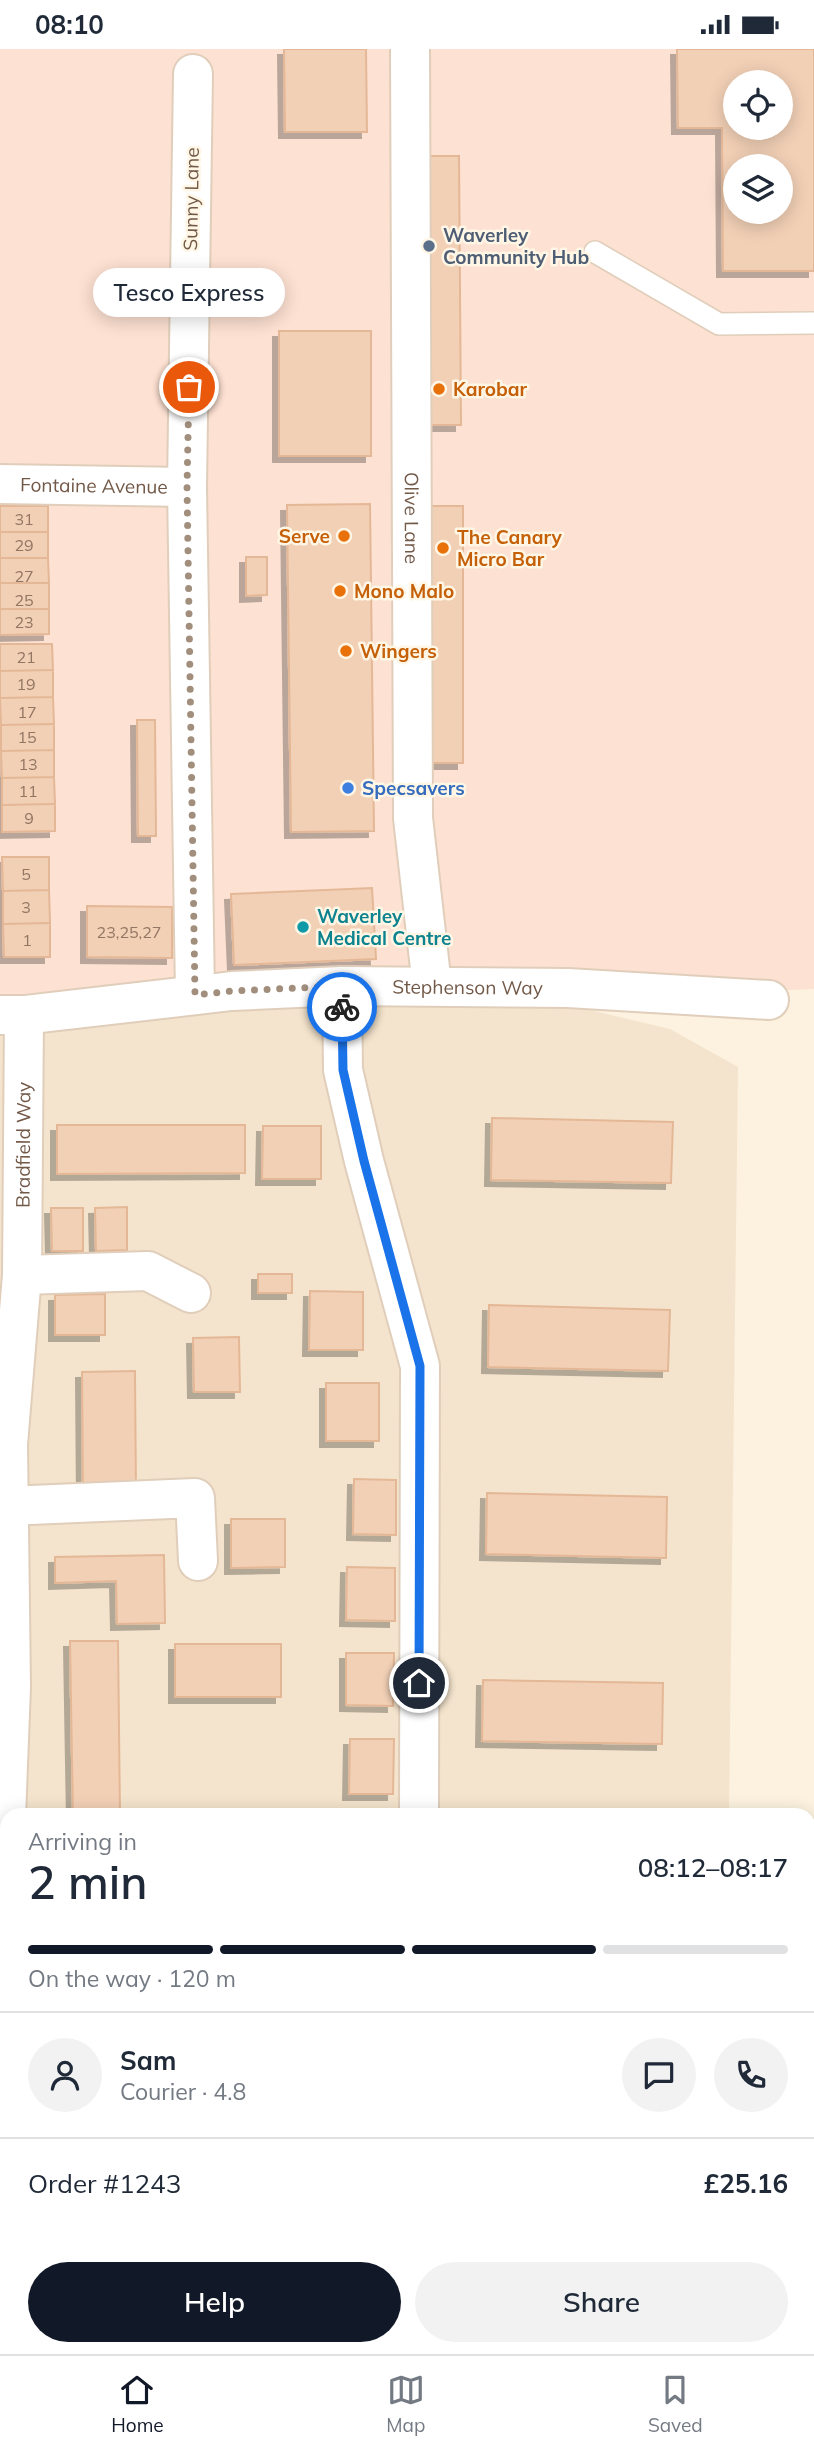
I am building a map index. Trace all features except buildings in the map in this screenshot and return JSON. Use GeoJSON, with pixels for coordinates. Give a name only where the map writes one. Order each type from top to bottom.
{"type":"FeatureCollection","features":[{"type":"Feature","properties":{"kind":"street","name":"Olive Lane"},"geometry":{"type":"LineString","coordinates":[[410,49],[413,818],[432,986]]}},
{"type":"Feature","properties":{"kind":"street","name":"Sunny Lane"},"geometry":{"type":"LineString","coordinates":[[193,74],[187,487],[195,995]]}},
{"type":"Feature","properties":{"kind":"street","name":"Fontaine Avenue"},"geometry":{"type":"LineString","coordinates":[[0,484],[187,487]]}},
{"type":"Feature","properties":{"kind":"street","name":"Stephenson Way"},"geometry":{"type":"LineString","coordinates":[[12,1015],[232,991],[342,986],[568,988],[769,1000]]}},
{"type":"Feature","properties":{"kind":"street"},"geometry":{"type":"LineString","coordinates":[[342,986],[343,1070],[364,1161],[420,1366],[419,1808]]}},
{"type":"Feature","properties":{"kind":"street","name":"Bradfield Way"},"geometry":{"type":"LineString","coordinates":[[3,1808],[7,1506],[4,1444],[22,1275],[12,1015]]}},
{"type":"Feature","properties":{"kind":"street"},"geometry":{"type":"LineString","coordinates":[[22,1275],[148,1271],[191,1293]]}},
{"type":"Feature","properties":{"kind":"street"},"geometry":{"type":"LineString","coordinates":[[7,1506],[195,1498],[198,1561]]}},
{"type":"Feature","properties":{"kind":"lane"},"geometry":{"type":"LineString","coordinates":[[595,252],[719,324],[814,323]]}},
{"type":"Feature","properties":{"kind":"shaded area"},"geometry":{"type":"Polygon","coordinates":[[[0,49],[814,49],[814,989],[0,1020],[0,49]]]}},
{"type":"Feature","properties":{"kind":"shaded area"},"geometry":{"type":"Polygon","coordinates":[[[417,969],[670,1029],[738,1067],[729,1808],[0,1808],[0,976],[417,969]]]}},
{"type":"Feature","properties":{"kind":"way so far"},"geometry":{"type":"LineString","coordinates":[[189,387],[187,487],[195,995],[342,986],[342,1007]]}},
{"type":"Feature","properties":{"kind":"place","name":"Waverley Community Hub"},"geometry":{"type":"Point","coordinates":[429,246]}},
{"type":"Feature","properties":{"kind":"place","name":"Tesco Express"},"geometry":{"type":"Point","coordinates":[189,387]}},
{"type":"Feature","properties":{"kind":"place","name":"Karobar"},"geometry":{"type":"Point","coordinates":[439,389]}},
{"type":"Feature","properties":{"kind":"place","name":"Serve"},"geometry":{"type":"Point","coordinates":[344,536]}},
{"type":"Feature","properties":{"kind":"place","name":"The Canary Micro Bar"},"geometry":{"type":"Point","coordinates":[443,548]}},
{"type":"Feature","properties":{"kind":"place","name":"Mono Malo"},"geometry":{"type":"Point","coordinates":[340,591]}},
{"type":"Feature","properties":{"kind":"place","name":"Wingers"},"geometry":{"type":"Point","coordinates":[346,651]}},
{"type":"Feature","properties":{"kind":"place","name":"Specsavers"},"geometry":{"type":"Point","coordinates":[348,788]}},
{"type":"Feature","properties":{"kind":"place","name":"Waverley Medical Centre"},"geometry":{"type":"Point","coordinates":[303,927]}},
{"type":"Feature","properties":{"kind":"route"},"geometry":{"type":"LineString","coordinates":[[342,1007],[343,1070],[364,1161],[420,1366],[419,1683]]}}]}
